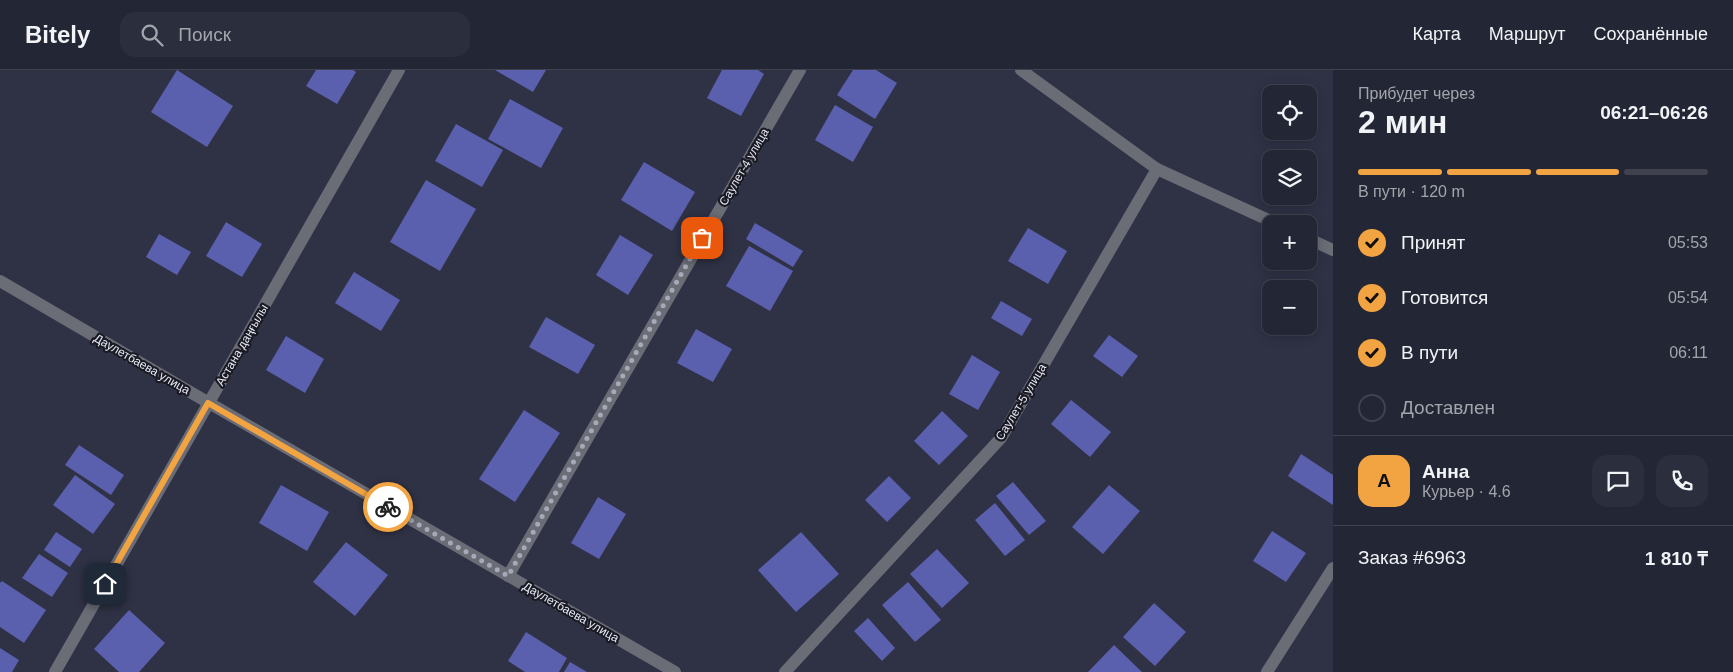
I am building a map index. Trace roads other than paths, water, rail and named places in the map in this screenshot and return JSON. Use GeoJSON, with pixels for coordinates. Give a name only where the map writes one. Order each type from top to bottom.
{"type":"FeatureCollection","features":[{"type":"Feature","properties":{"kind":"street","name":"Астана даңғылы"},"geometry":{"type":"LineString","coordinates":[[59,670],[208,403],[399,70]]}},
{"type":"Feature","properties":{"kind":"street","name":"Саулет-4 улица"},"geometry":{"type":"LineString","coordinates":[[508,576],[800,70]]}},
{"type":"Feature","properties":{"kind":"street"},"geometry":{"type":"LineString","coordinates":[[1021,70],[1157,169],[1262,218]]}},
{"type":"Feature","properties":{"kind":"street","name":"Саулет-5 улица"},"geometry":{"type":"LineString","coordinates":[[785,672],[1001,438],[1157,169]]}},
{"type":"Feature","properties":{"kind":"street"},"geometry":{"type":"LineString","coordinates":[[1317,242],[1333,250]]}},
{"type":"Feature","properties":{"kind":"street","name":"Даулетбаева улица"},"geometry":{"type":"LineString","coordinates":[[0,280],[208,403],[676,672]]}},
{"type":"Feature","properties":{"kind":"street"},"geometry":{"type":"LineString","coordinates":[[1267,672],[1333,568]]}}]}
